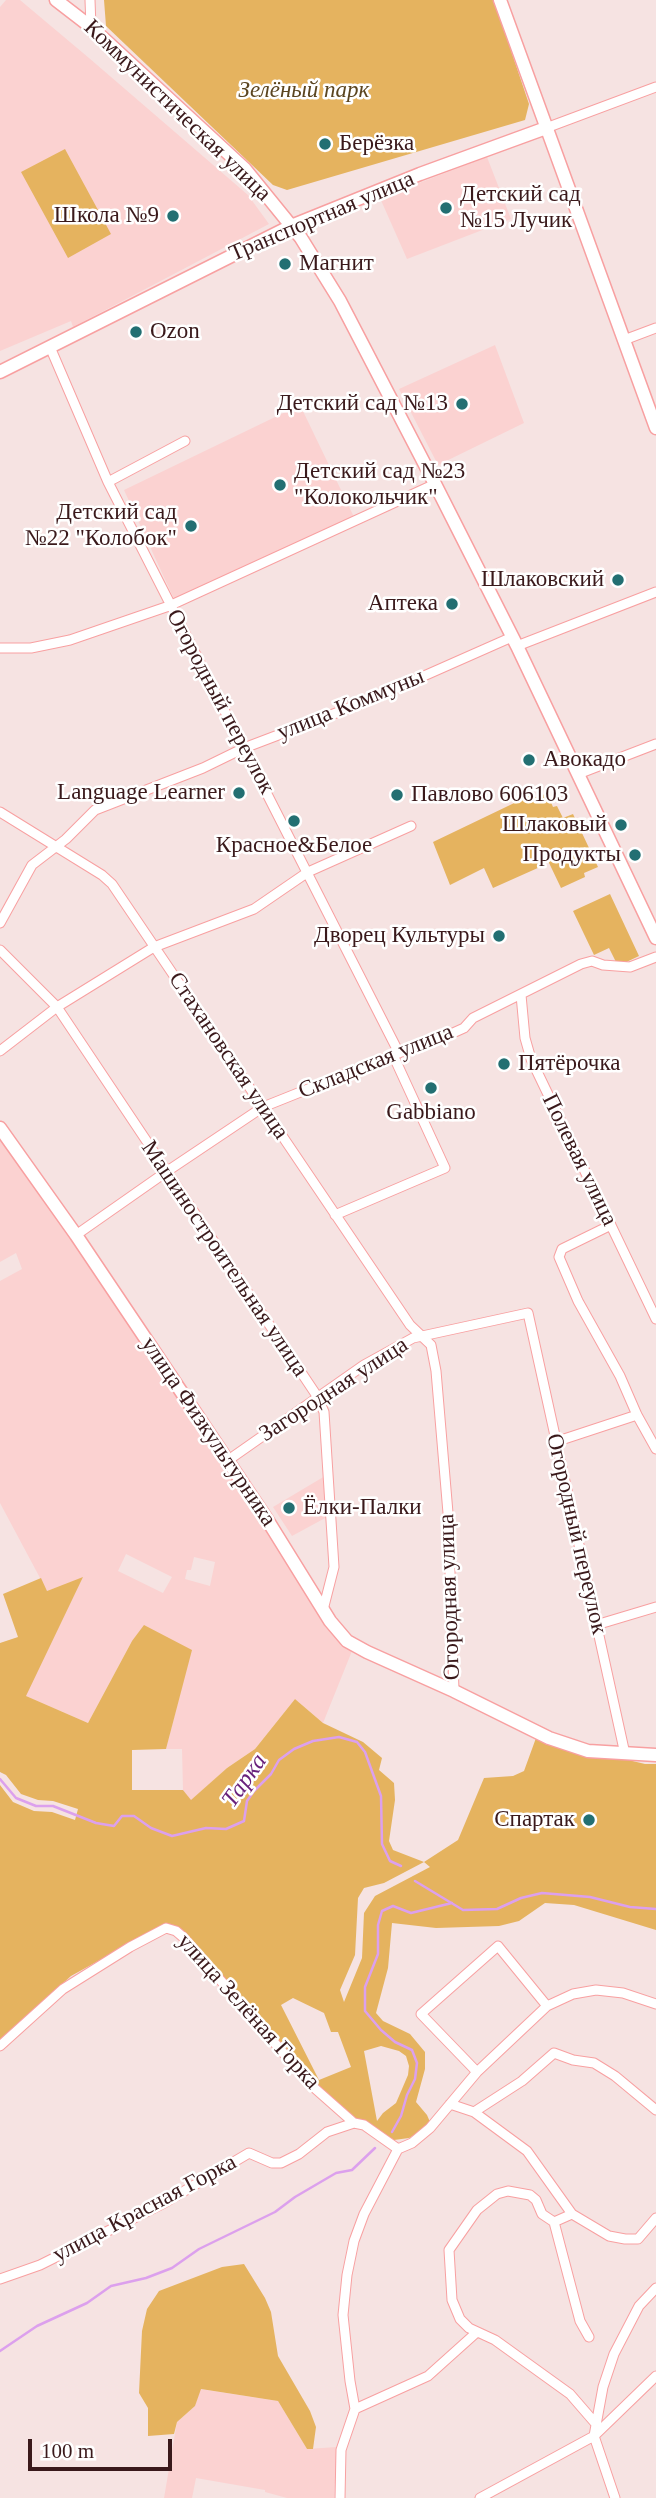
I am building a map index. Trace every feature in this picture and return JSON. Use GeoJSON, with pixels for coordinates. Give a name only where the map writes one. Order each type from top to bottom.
{"type":"FeatureCollection","features":[{"type":"Feature","properties":{"kind":"street","name":"Коммунистическая улица"},"geometry":{"type":"LineString","coordinates":[[56,0],[92,27],[245,169],[291,226],[340,301],[514,641],[656,938]]}},
{"type":"Feature","properties":{"kind":"street"},"geometry":{"type":"LineString","coordinates":[[90,0],[92,27]]}},
{"type":"Feature","properties":{"kind":"street"},"geometry":{"type":"LineString","coordinates":[[500,0],[656,428]]}},
{"type":"Feature","properties":{"kind":"street","name":"Транспортная улица"},"geometry":{"type":"LineString","coordinates":[[0,372],[291,226],[420,174],[656,87]]}},
{"type":"Feature","properties":{"kind":"street"},"geometry":{"type":"LineString","coordinates":[[624,340],[656,328]]}},
{"type":"Feature","properties":{"kind":"street","name":"Огородный переулок"},"geometry":{"type":"LineString","coordinates":[[50,347],[108,482],[169,606],[308,872],[396,1054],[445,1168],[335,1215]]}},
{"type":"Feature","properties":{"kind":"street"},"geometry":{"type":"LineString","coordinates":[[108,482],[185,440]]}},
{"type":"Feature","properties":{"kind":"street"},"geometry":{"type":"LineString","coordinates":[[0,648],[31,648],[70,640],[169,606],[435,484]]}},
{"type":"Feature","properties":{"kind":"street","name":"улица Коммуны"},"geometry":{"type":"LineString","coordinates":[[0,923],[32,864],[66,839],[95,810],[514,641],[656,592]]}},
{"type":"Feature","properties":{"kind":"street"},"geometry":{"type":"LineString","coordinates":[[578,774],[656,744]]}},
{"type":"Feature","properties":{"kind":"street","name":"Стахановская улица"},"geometry":{"type":"LineString","coordinates":[[0,812],[102,875],[112,884],[335,1215],[420,1336]]}},
{"type":"Feature","properties":{"kind":"street"},"geometry":{"type":"LineString","coordinates":[[0,1051],[57,1007],[154,947],[254,909],[308,872],[411,826]]}},
{"type":"Feature","properties":{"kind":"street","name":"Машиностроительная улица"},"geometry":{"type":"LineString","coordinates":[[0,950],[57,1007],[317,1396],[324,1412],[334,1567],[323,1611]]}},
{"type":"Feature","properties":{"kind":"street","name":"Складская улица"},"geometry":{"type":"LineString","coordinates":[[76,1235],[263,1107],[464,1028],[473,1018],[582,964],[592,961],[603,965],[630,967],[656,957]]}},
{"type":"Feature","properties":{"kind":"street","name":"Полевая улица"},"geometry":{"type":"LineString","coordinates":[[521,995],[525,1038],[531,1059],[656,1319]]}},
{"type":"Feature","properties":{"kind":"street","name":"улица Физкультурника"},"geometry":{"type":"LineString","coordinates":[[0,1128],[76,1235],[268,1521],[323,1611],[347,1640],[367,1652],[454,1691]]}},
{"type":"Feature","properties":{"kind":"street"},"geometry":{"type":"LineString","coordinates":[[611,1225],[562,1249],[559,1257],[578,1301],[620,1376],[656,1450]]}},
{"type":"Feature","properties":{"kind":"street","name":"Огородный переулок"},"geometry":{"type":"LineString","coordinates":[[528,1313],[625,1755]]}},
{"type":"Feature","properties":{"kind":"street","name":"Загородная улица"},"geometry":{"type":"LineString","coordinates":[[227,1461],[364,1365],[420,1336],[528,1313]]}},
{"type":"Feature","properties":{"kind":"street","name":"Огородная улица"},"geometry":{"type":"LineString","coordinates":[[420,1336],[431,1345],[436,1371],[447,1513],[454,1691],[549,1738],[588,1751],[656,1755]]}},
{"type":"Feature","properties":{"kind":"street"},"geometry":{"type":"LineString","coordinates":[[555,1442],[637,1415]]}},
{"type":"Feature","properties":{"kind":"street"},"geometry":{"type":"LineString","coordinates":[[596,1625],[656,1608]]}},
{"type":"Feature","properties":{"kind":"street","name":"улица Зелёная Горка"},"geometry":{"type":"LineString","coordinates":[[0,2046],[63,1989],[166,1928],[176,1931],[310,2085],[354,2123]]}},
{"type":"Feature","properties":{"kind":"street"},"geometry":{"type":"LineString","coordinates":[[477,2072],[421,2014],[498,1946],[547,2006]]}},
{"type":"Feature","properties":{"kind":"street"},"geometry":{"type":"LineString","coordinates":[[340,2498],[341,2450],[355,2409],[343,2315],[347,2275],[354,2241],[364,2214],[398,2149],[412,2143],[430,2128],[477,2072],[547,2006],[573,1994],[596,1990],[623,1993],[656,2004]]}},
{"type":"Feature","properties":{"kind":"street"},"geometry":{"type":"LineString","coordinates":[[474,2112],[522,2081],[554,2053],[573,2060],[594,2063],[615,2076],[656,2110]]}},
{"type":"Feature","properties":{"kind":"street"},"geometry":{"type":"LineString","coordinates":[[450,2104],[474,2112],[527,2151],[572,2214],[609,2236],[638,2239],[656,2218]]}},
{"type":"Feature","properties":{"kind":"street"},"geometry":{"type":"LineString","coordinates":[[354,2123],[364,2125],[398,2149]]}},
{"type":"Feature","properties":{"kind":"street","name":"улица Красная Горка"},"geometry":{"type":"LineString","coordinates":[[0,2279],[40,2265],[164,2203],[249,2153],[272,2163],[281,2163],[299,2154],[327,2132],[354,2123]]}},
{"type":"Feature","properties":{"kind":"street"},"geometry":{"type":"LineString","coordinates":[[589,2337],[578,2313],[554,2222],[542,2214],[536,2200],[530,2195],[509,2191],[497,2194],[477,2210],[449,2250],[452,2300],[460,2319],[469,2328],[495,2340],[570,2394],[596,2424]]}},
{"type":"Feature","properties":{"kind":"street"},"geometry":{"type":"LineString","coordinates":[[554,2222],[572,2214]]}},
{"type":"Feature","properties":{"kind":"street"},"geometry":{"type":"LineString","coordinates":[[615,2498],[594,2436],[603,2387],[614,2354],[639,2306],[656,2288]]}},
{"type":"Feature","properties":{"kind":"street"},"geometry":{"type":"LineString","coordinates":[[355,2409],[428,2376],[477,2332]]}},
{"type":"Feature","properties":{"kind":"street"},"geometry":{"type":"LineString","coordinates":[[480,2498],[594,2436],[656,2376]]}},
{"type":"Feature","properties":{"kind":"shaded area"},"geometry":{"type":"Polygon","coordinates":[[[6,0],[20,0],[89,58],[248,195],[269,224],[73,327],[71,321],[0,351],[0,7],[6,0]]]}},
{"type":"Feature","properties":{"kind":"shaded area","name":"Детский сад №15 Лучик"},"geometry":{"type":"Polygon","coordinates":[[[487,157],[511,219],[407,259],[380,198],[487,157]]]}},
{"type":"Feature","properties":{"kind":"shaded area","name":"Детский сад №13"},"geometry":{"type":"Polygon","coordinates":[[[495,345],[524,423],[438,465],[399,389],[495,345]]]}},
{"type":"Feature","properties":{"kind":"shaded area"},"geometry":{"type":"Polygon","coordinates":[[[300,405],[354,517],[174,599],[124,490],[300,405]]]}},
{"type":"Feature","properties":{"kind":"shaded area"},"geometry":{"type":"Polygon","coordinates":[[[0,1136],[174,1390],[264,1525],[304,1591],[336,1637],[352,1651],[323,1723],[295,1699],[255,1749],[227,1768],[191,1801],[183,1790],[182,1749],[166,1749],[191,1650],[132,1641],[88,1723],[25,1696],[82,1578],[47,1591],[0,1503],[0,1281],[22,1269],[16,1253],[0,1262],[0,1136]],[[126,1554],[118,1571],[163,1593],[172,1577],[126,1554]],[[194,1557],[191,1570],[187,1570],[185,1579],[210,1586],[215,1562],[194,1557]]]}},
{"type":"Feature","properties":{"kind":"shaded area"},"geometry":{"type":"Polygon","coordinates":[[[325,1476],[327,1517],[292,1536],[273,1507],[325,1476]]]}},
{"type":"Feature","properties":{"kind":"shaded area"},"geometry":{"type":"Polygon","coordinates":[[[200,2389],[278,2401],[307,2449],[337,2447],[334,2498],[287,2498],[265,2490],[196,2478],[192,2498],[164,2498],[177,2422],[195,2406],[200,2389]]]}},
{"type":"Feature","properties":{"kind":"green space","name":"Зелёный парк"},"geometry":{"type":"Polygon","coordinates":[[[104,0],[494,0],[529,104],[525,120],[287,190],[273,185],[106,26],[104,0]]]}},
{"type":"Feature","properties":{"kind":"green space"},"geometry":{"type":"Polygon","coordinates":[[[65,149],[111,234],[68,258],[21,172],[65,149]]]}},
{"type":"Feature","properties":{"kind":"green space"},"geometry":{"type":"Polygon","coordinates":[[[547,793],[553,807],[557,806],[563,818],[573,814],[598,867],[584,873],[585,877],[561,888],[540,844],[532,847],[540,867],[493,888],[484,868],[450,885],[433,842],[533,794],[536,798],[547,793]]]}},
{"type":"Feature","properties":{"kind":"green space"},"geometry":{"type":"Polygon","coordinates":[[[610,894],[639,956],[618,966],[609,948],[594,955],[573,911],[610,894]]]}},
{"type":"Feature","properties":{"kind":"green space"},"geometry":{"type":"Polygon","coordinates":[[[83,1577],[26,1696],[88,1723],[132,1641],[144,1625],[192,1650],[166,1749],[132,1750],[132,1790],[183,1790],[191,1800],[227,1768],[255,1749],[295,1699],[323,1723],[363,1742],[382,1758],[379,1770],[394,1783],[395,1800],[389,1841],[393,1850],[424,1862],[458,1840],[484,1778],[513,1776],[524,1771],[536,1738],[645,1764],[656,1764],[656,1930],[574,1905],[545,1903],[519,1921],[499,1926],[436,1928],[392,1923],[388,1968],[376,2013],[383,2021],[410,2034],[425,2052],[425,2069],[416,2102],[430,2122],[409,2138],[394,2140],[367,2123],[355,2120],[315,2084],[177,1927],[165,1924],[71,1976],[0,2040],[0,1785],[13,1802],[34,1811],[52,1812],[75,1820],[78,1809],[21,1794],[6,1775],[0,1772],[0,1643],[18,1637],[3,1594],[41,1578],[47,1591],[83,1577]],[[424,1862],[384,1883],[364,1888],[358,1898],[355,1955],[340,1990],[344,2002],[362,1958],[364,1913],[375,1896],[430,1867],[424,1862]],[[293,1998],[281,2005],[319,2080],[351,2067],[338,2032],[331,2032],[324,2013],[293,1998]],[[381,2046],[364,2051],[377,2121],[396,2103],[409,2066],[406,2056],[399,2051],[381,2046]]]}},
{"type":"Feature","properties":{"kind":"green space"},"geometry":{"type":"Polygon","coordinates":[[[244,2264],[271,2312],[278,2356],[310,2411],[316,2427],[313,2449],[307,2449],[278,2401],[201,2389],[195,2406],[177,2422],[174,2434],[148,2436],[148,2408],[139,2393],[142,2331],[147,2309],[159,2291],[222,2267],[244,2264]]]}},
{"type":"Feature","properties":{"kind":"waterway","name":"Тарка"},"geometry":{"type":"LineString","coordinates":[[0,1779],[16,1798],[36,1806],[53,1806],[96,1823],[114,1826],[122,1816],[134,1816],[151,1828],[172,1836],[206,1828],[226,1829],[244,1821],[247,1801],[271,1774],[279,1760],[294,1749],[313,1741],[339,1737],[357,1742],[365,1752],[381,1796],[382,1844],[390,1861],[401,1866]]}},
{"type":"Feature","properties":{"kind":"waterway","name":"Тарка"},"geometry":{"type":"LineString","coordinates":[[415,1881],[463,1910],[497,1909],[521,1898],[542,1893],[590,1897],[630,1907],[656,1909]]}},
{"type":"Feature","properties":{"kind":"waterway"},"geometry":{"type":"LineString","coordinates":[[392,2132],[415,2079],[417,2063],[412,2050],[395,2042],[365,2011],[365,1987],[378,1954],[378,1925],[382,1911],[393,1906],[411,1913],[452,1903]]}},
{"type":"Feature","properties":{"kind":"waterway"},"geometry":{"type":"LineString","coordinates":[[0,2351],[37,2326],[87,2303],[111,2286],[146,2278],[172,2268],[199,2249],[275,2212],[336,2173],[352,2170],[375,2148]]}},
{"type":"Feature","properties":{"kind":"place","name":"Берёзка"},"geometry":{"type":"Point","coordinates":[325,144]}},
{"type":"Feature","properties":{"kind":"place","name":"Детский сад №15 Лучик"},"geometry":{"type":"Point","coordinates":[446,208]}},
{"type":"Feature","properties":{"kind":"place","name":"Школа №9"},"geometry":{"type":"Point","coordinates":[173,216]}},
{"type":"Feature","properties":{"kind":"place","name":"Магнит"},"geometry":{"type":"Point","coordinates":[285,264]}},
{"type":"Feature","properties":{"kind":"place","name":"Ozon"},"geometry":{"type":"Point","coordinates":[136,332]}},
{"type":"Feature","properties":{"kind":"place","name":"Детский сад №13"},"geometry":{"type":"Point","coordinates":[462,404]}},
{"type":"Feature","properties":{"kind":"place","name":"Детский сад №23 \"Колокольчик\""},"geometry":{"type":"Point","coordinates":[280,485]}},
{"type":"Feature","properties":{"kind":"place","name":"Детский сад №22 \"Колобок\""},"geometry":{"type":"Point","coordinates":[191,526]}},
{"type":"Feature","properties":{"kind":"place","name":"Шлаковский"},"geometry":{"type":"Point","coordinates":[618,580]}},
{"type":"Feature","properties":{"kind":"place","name":"Аптека"},"geometry":{"type":"Point","coordinates":[452,604]}},
{"type":"Feature","properties":{"kind":"place","name":"Авокадо"},"geometry":{"type":"Point","coordinates":[529,760]}},
{"type":"Feature","properties":{"kind":"place","name":"Language Learner"},"geometry":{"type":"Point","coordinates":[239,793]}},
{"type":"Feature","properties":{"kind":"place","name":"Павлово 606103"},"geometry":{"type":"Point","coordinates":[397,795]}},
{"type":"Feature","properties":{"kind":"place","name":"Красное&Белое"},"geometry":{"type":"Point","coordinates":[294,821]}},
{"type":"Feature","properties":{"kind":"place","name":"Шлаковый"},"geometry":{"type":"Point","coordinates":[621,825]}},
{"type":"Feature","properties":{"kind":"place","name":"Продукты"},"geometry":{"type":"Point","coordinates":[635,855]}},
{"type":"Feature","properties":{"kind":"place","name":"Дворец Культуры"},"geometry":{"type":"Point","coordinates":[499,936]}},
{"type":"Feature","properties":{"kind":"place","name":"Пятёрочка"},"geometry":{"type":"Point","coordinates":[504,1064]}},
{"type":"Feature","properties":{"kind":"place","name":"Gabbiano"},"geometry":{"type":"Point","coordinates":[431,1088]}},
{"type":"Feature","properties":{"kind":"place","name":"Ёлки-Палки"},"geometry":{"type":"Point","coordinates":[289,1508]}},
{"type":"Feature","properties":{"kind":"place","name":"Спартак"},"geometry":{"type":"Point","coordinates":[589,1820]}}]}
